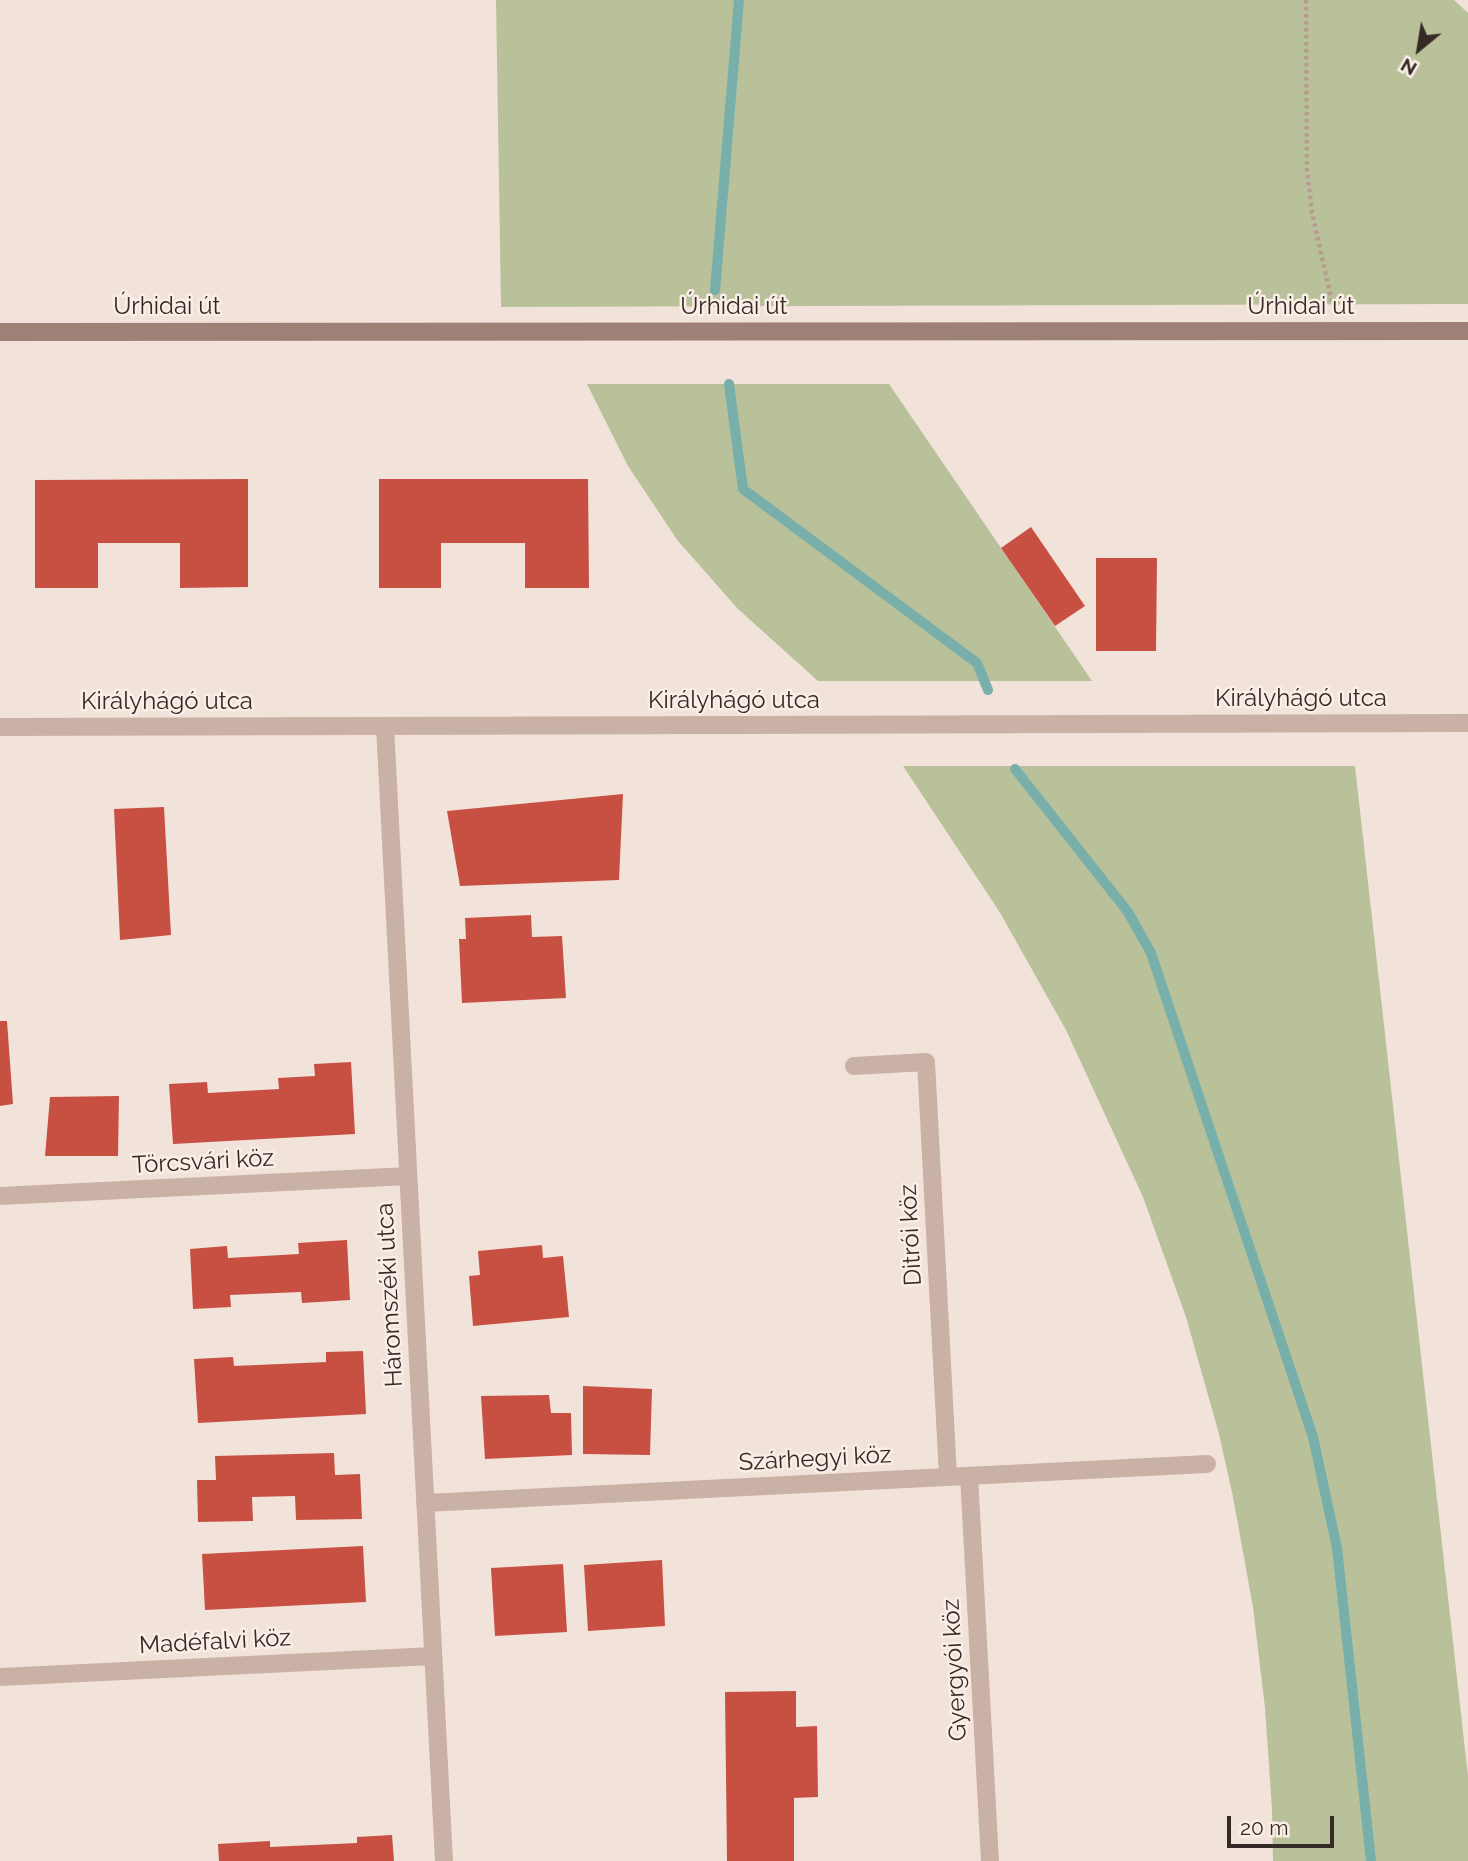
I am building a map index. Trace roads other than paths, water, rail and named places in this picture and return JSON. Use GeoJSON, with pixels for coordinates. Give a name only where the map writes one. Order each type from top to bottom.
{"type":"FeatureCollection","features":[{"type":"Feature","properties":{"kind":"main road","name":"Úrhidai út"},"geometry":{"type":"LineString","coordinates":[[0,332],[1468,331]]}},
{"type":"Feature","properties":{"kind":"street","name":"Királyhágó utca"},"geometry":{"type":"LineString","coordinates":[[0,727],[1468,723]]}},
{"type":"Feature","properties":{"kind":"street","name":"Háromszéki utca"},"geometry":{"type":"LineString","coordinates":[[384,726],[444,1861]]}},
{"type":"Feature","properties":{"kind":"street","name":"Ditrói köz"},"geometry":{"type":"LineString","coordinates":[[854,1066],[926,1062],[948,1476]]}},
{"type":"Feature","properties":{"kind":"street","name":"Törcsvári köz"},"geometry":{"type":"LineString","coordinates":[[0,1196],[408,1176]]}},
{"type":"Feature","properties":{"kind":"street","name":"Szárhegyi köz"},"geometry":{"type":"LineString","coordinates":[[425,1503],[1207,1464]]}},
{"type":"Feature","properties":{"kind":"street","name":"Gyergyói köz"},"geometry":{"type":"LineString","coordinates":[[969,1476],[990,1861]]}},
{"type":"Feature","properties":{"kind":"street","name":"Madéfalvi köz"},"geometry":{"type":"LineString","coordinates":[[0,1677],[433,1656]]}},
{"type":"Feature","properties":{"kind":"waterway"},"geometry":{"type":"LineString","coordinates":[[715,290],[739,0]]}},
{"type":"Feature","properties":{"kind":"waterway"},"geometry":{"type":"LineString","coordinates":[[729,384],[743,489],[977,663],[988,690]]}},
{"type":"Feature","properties":{"kind":"waterway"},"geometry":{"type":"LineString","coordinates":[[1015,769],[1128,912],[1151,953],[1313,1437],[1337,1548],[1371,1861]]}}]}
